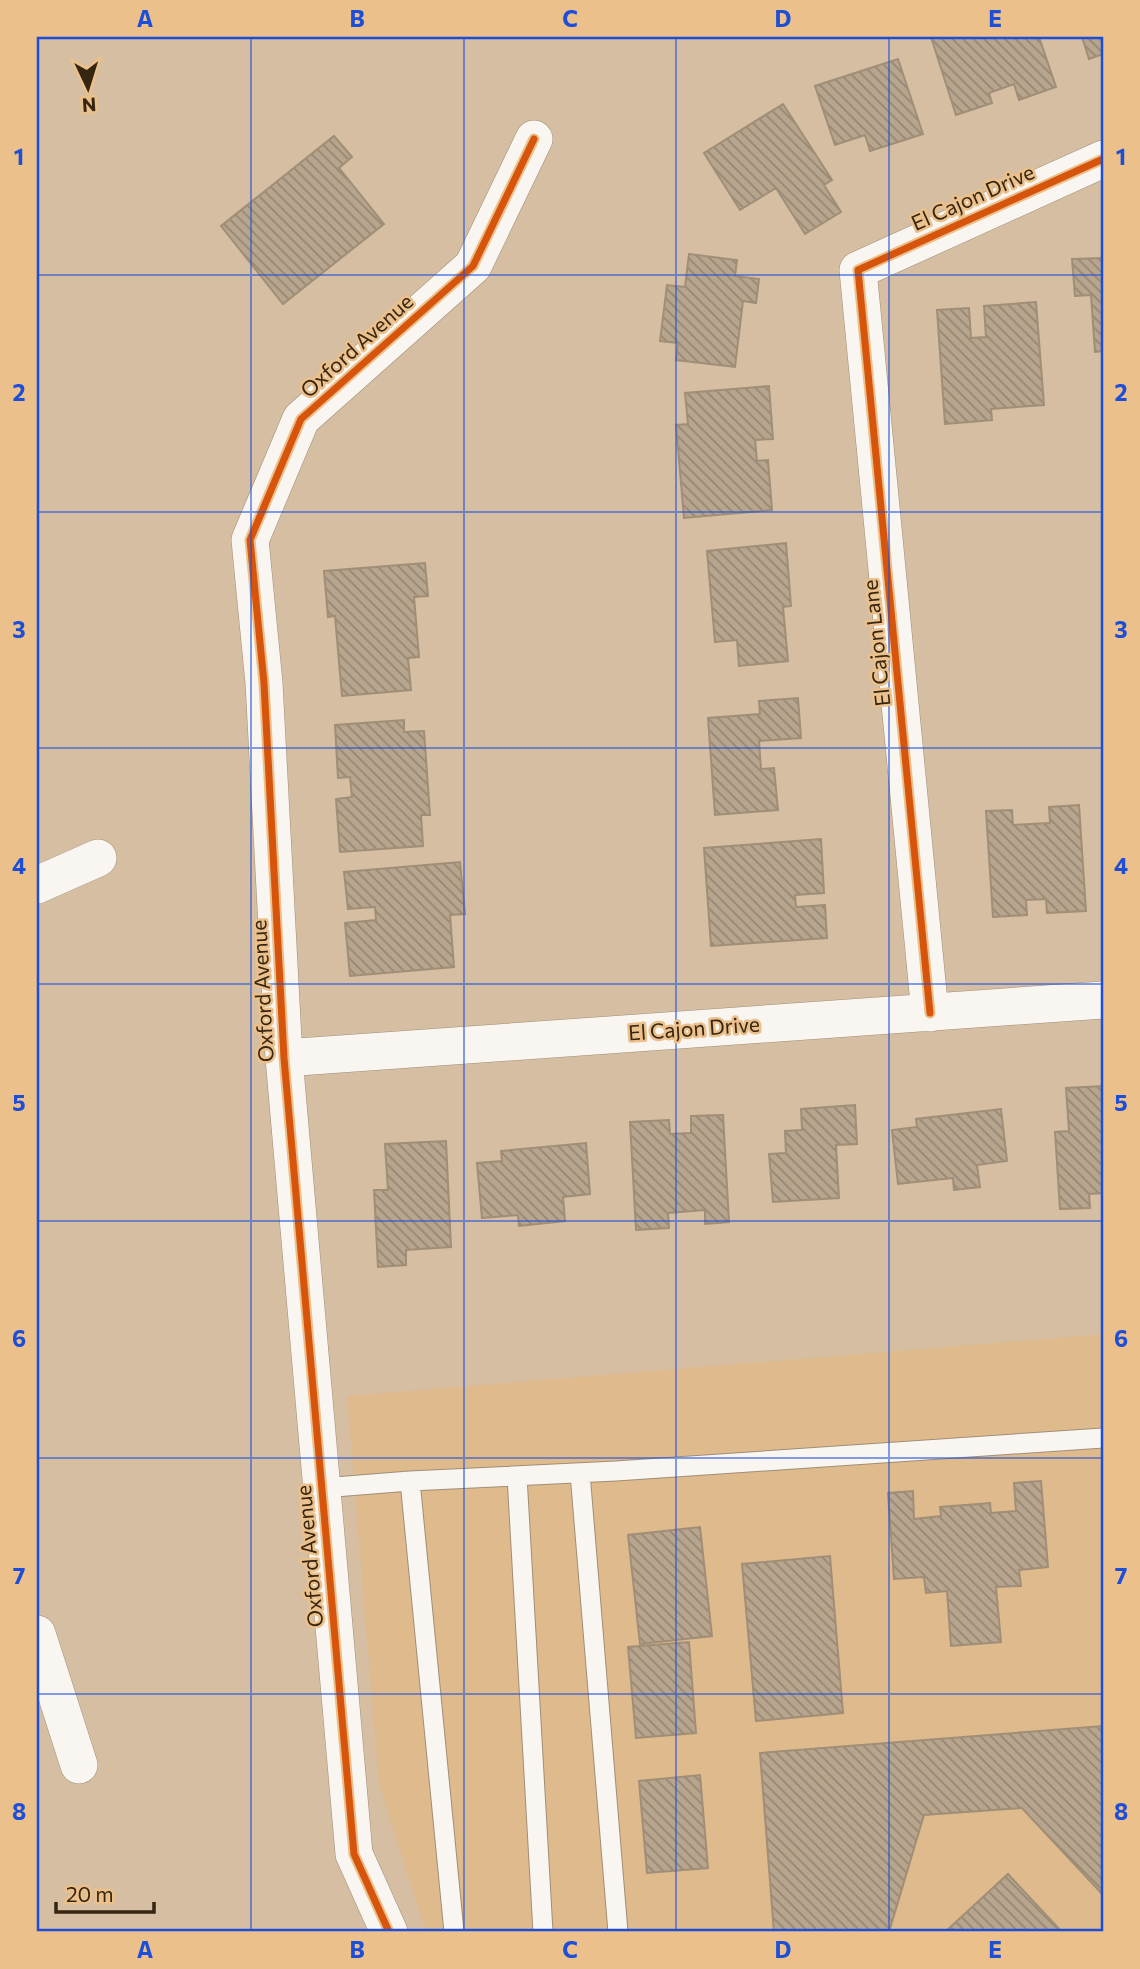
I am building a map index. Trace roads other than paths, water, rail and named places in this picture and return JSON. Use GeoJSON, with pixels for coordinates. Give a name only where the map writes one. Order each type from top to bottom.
{"type":"FeatureCollection","features":[{"type":"Feature","properties":{"kind":"street","name":"Oxford Avenue"},"geometry":{"type":"LineString","coordinates":[[389,1932],[354,1854],[284,1058],[264,683],[250,540],[302,419],[473,266],[534,139]]}},
{"type":"Feature","properties":{"kind":"street","name":"El Cajon Drive"},"geometry":{"type":"LineString","coordinates":[[858,270],[1103,159]]}},
{"type":"Feature","properties":{"kind":"street","name":"El Cajon Lane"},"geometry":{"type":"LineString","coordinates":[[858,270],[930,1013]]}},
{"type":"Feature","properties":{"kind":"street"},"geometry":{"type":"LineString","coordinates":[[37,885],[98,858]]}},
{"type":"Feature","properties":{"kind":"street","name":"El Cajon Drive"},"geometry":{"type":"LineString","coordinates":[[284,1058],[1103,1000]]}},
{"type":"Feature","properties":{"kind":"street"},"geometry":{"type":"LineString","coordinates":[[37,1634],[79,1765]]}},
{"type":"Feature","properties":{"kind":"lane"},"geometry":{"type":"LineString","coordinates":[[322,1488],[1103,1438]]}},
{"type":"Feature","properties":{"kind":"lane"},"geometry":{"type":"LineString","coordinates":[[580,1473],[618,1932]]}},
{"type":"Feature","properties":{"kind":"lane"},"geometry":{"type":"LineString","coordinates":[[517,1476],[543,1932]]}},
{"type":"Feature","properties":{"kind":"lane"},"geometry":{"type":"LineString","coordinates":[[410,1481],[454,1932]]}}]}
